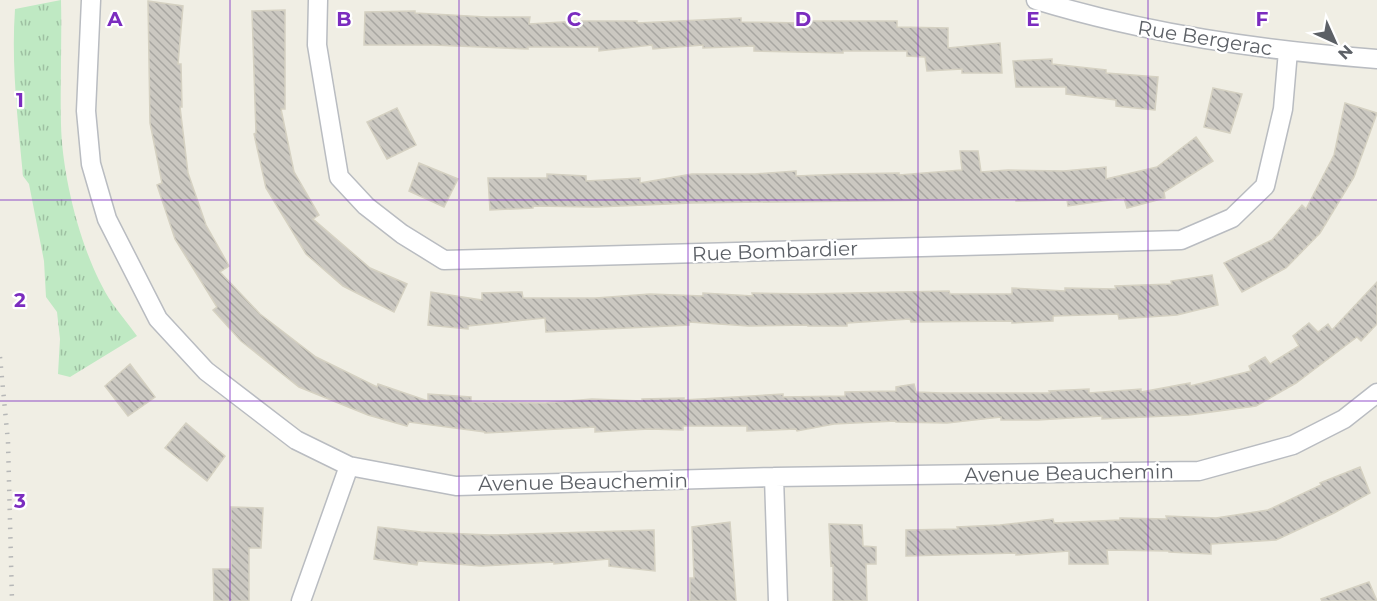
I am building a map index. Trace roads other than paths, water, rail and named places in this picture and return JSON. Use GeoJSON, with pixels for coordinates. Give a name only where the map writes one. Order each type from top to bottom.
{"type":"FeatureCollection","features":[{"type":"Feature","properties":{"kind":"street","name":"Avenue Beauchemin"},"geometry":{"type":"LineString","coordinates":[[91,0],[86,111],[91,164],[107,219],[158,319],[206,371],[296,440],[349,466],[456,486],[774,477],[1199,471],[1293,445],[1344,419],[1377,393]]}},
{"type":"Feature","properties":{"kind":"street","name":"Rue Bombardier"},"geometry":{"type":"LineString","coordinates":[[318,0],[317,45],[339,177],[366,206],[402,234],[444,260],[1181,240],[1232,218],[1265,186],[1283,109],[1288,51]]}},
{"type":"Feature","properties":{"kind":"street","name":"Rue Bergerac"},"geometry":{"type":"LineString","coordinates":[[1036,0],[1102,20],[1143,28],[1288,51],[1377,59]]}},
{"type":"Feature","properties":{"kind":"street"},"geometry":{"type":"LineString","coordinates":[[302,601],[349,466]]}},
{"type":"Feature","properties":{"kind":"street"},"geometry":{"type":"LineString","coordinates":[[774,477],[778,601]]}},
{"type":"Feature","properties":{"kind":"railway"},"geometry":{"type":"LineString","coordinates":[[0,357],[8,442],[12,601]]}}]}
